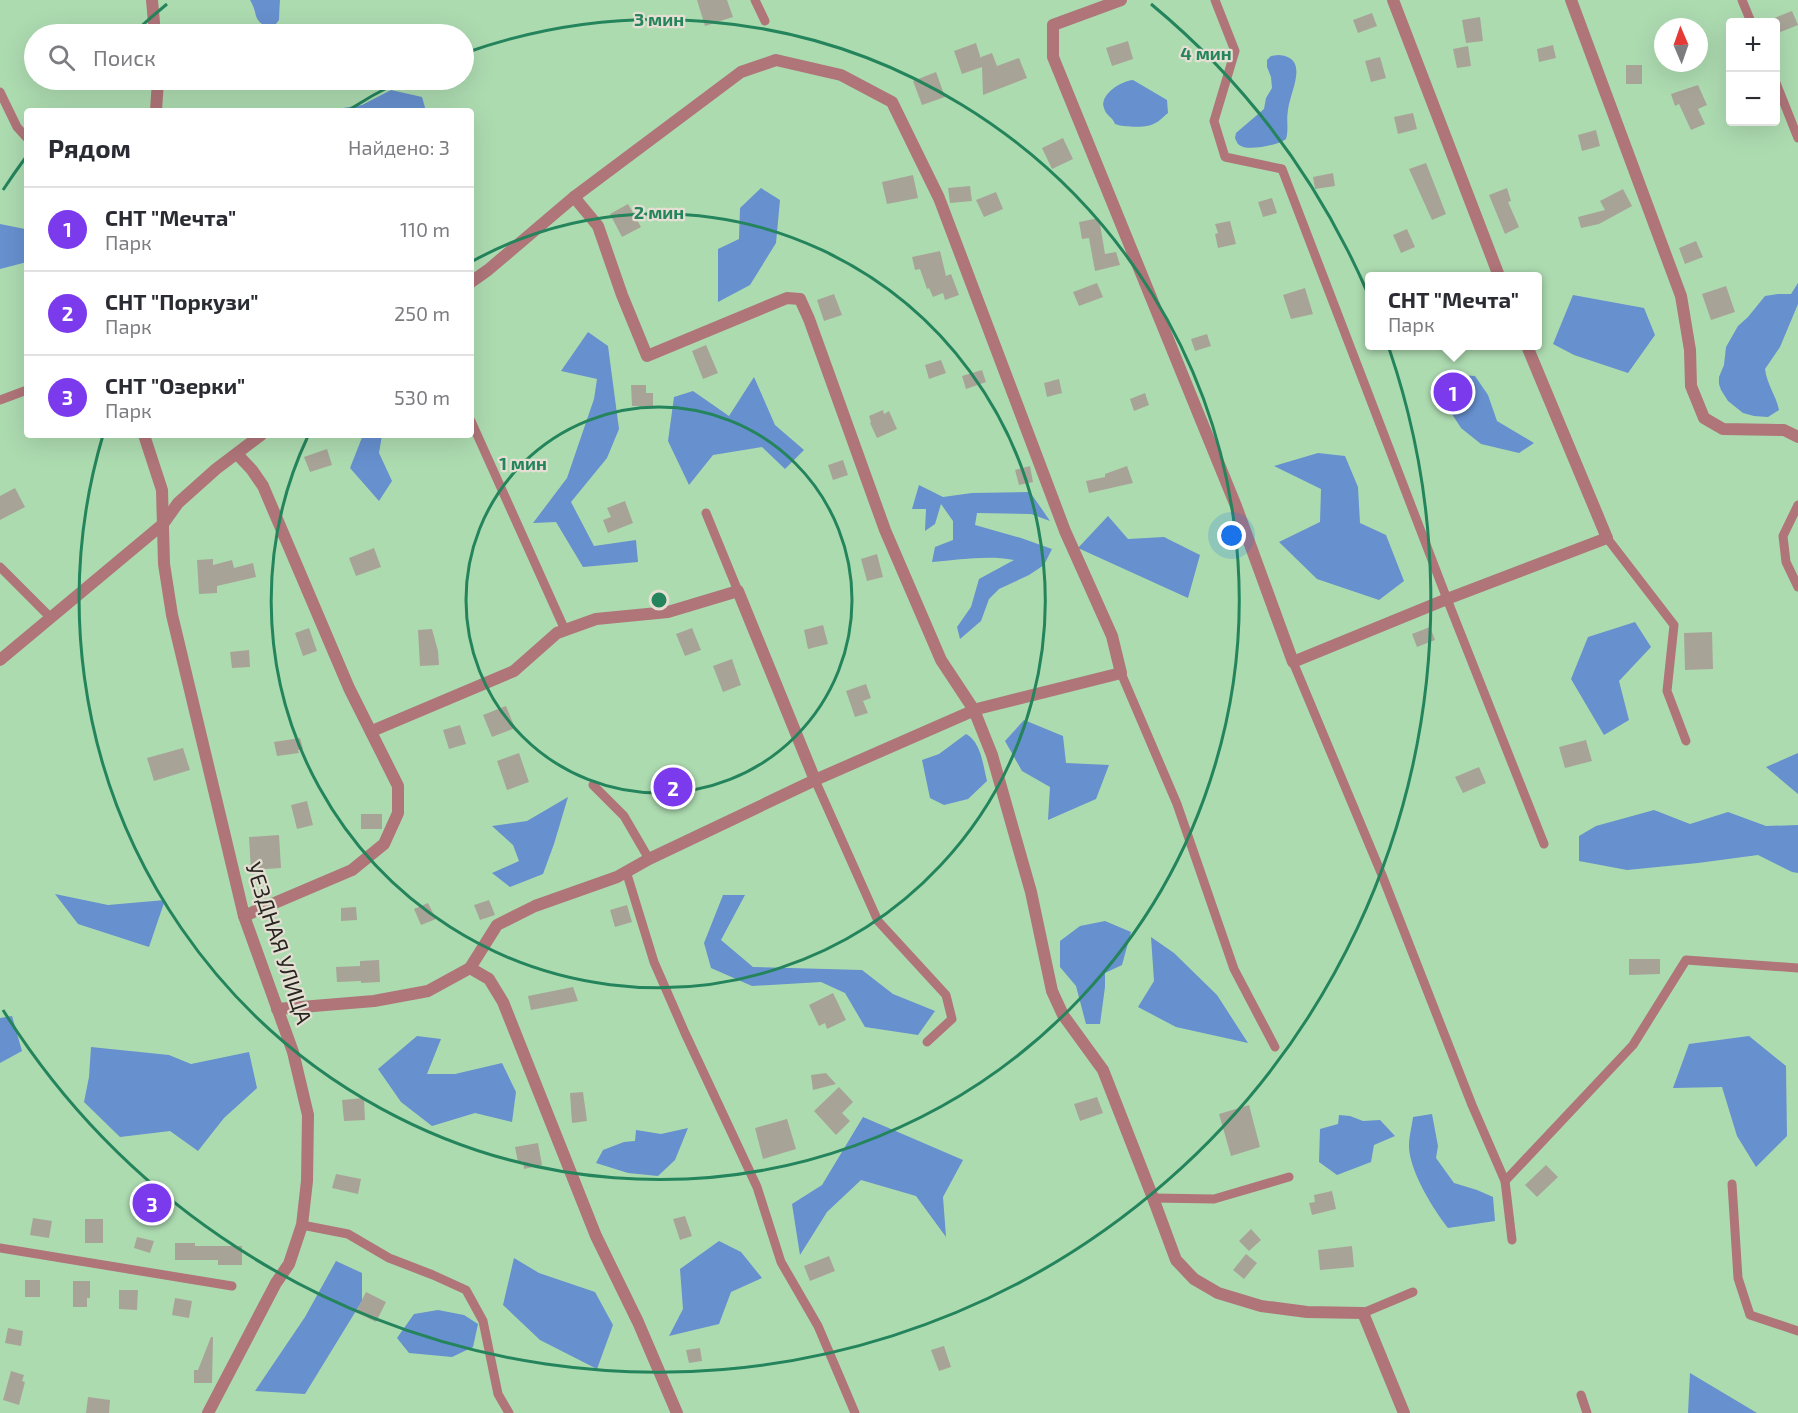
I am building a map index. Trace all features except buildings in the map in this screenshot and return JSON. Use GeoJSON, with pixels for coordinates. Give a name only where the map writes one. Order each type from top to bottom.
{"type":"FeatureCollection","features":[{"type":"Feature","properties":{"kind":"street"},"geometry":{"type":"LineString","coordinates":[[152,0],[155,24]]}},
{"type":"Feature","properties":{"kind":"street"},"geometry":{"type":"LineString","coordinates":[[1121,0],[1053,25],[1053,57],[1236,506],[1293,662],[1447,599],[1607,538],[1529,350]]}},
{"type":"Feature","properties":{"kind":"street"},"geometry":{"type":"LineString","coordinates":[[1392,0],[1497,272]]}},
{"type":"Feature","properties":{"kind":"street"},"geometry":{"type":"LineString","coordinates":[[1571,0],[1681,296],[1690,350],[1690,386],[1704,418],[1723,429],[1784,430],[1798,437]]}},
{"type":"Feature","properties":{"kind":"street"},"geometry":{"type":"LineString","coordinates":[[277,1009],[374,1001],[428,991],[470,968],[496,925],[535,906],[617,877],[649,859],[815,780],[974,710],[1121,673],[1112,636],[1065,531],[939,198],[892,102],[841,75],[776,60],[741,72],[574,197],[474,280]]}},
{"type":"Feature","properties":{"kind":"street"},"geometry":{"type":"LineString","coordinates":[[156,108],[157,90]]}},
{"type":"Feature","properties":{"kind":"street"},"geometry":{"type":"LineString","coordinates":[[574,197],[598,226],[622,295],[647,356],[787,298],[800,299],[885,530],[941,660],[974,710],[992,755],[1032,892],[1052,991],[1064,1015],[1103,1070],[1176,1260],[1194,1279],[1218,1293],[1261,1306],[1307,1312],[1363,1312],[1404,1413]]}},
{"type":"Feature","properties":{"kind":"street","name":"УЕЗДНАЯ УЛИЦА"},"geometry":{"type":"LineString","coordinates":[[145,438],[162,490],[164,564],[172,615],[244,916],[293,1052],[308,1115],[307,1181],[302,1225],[289,1264],[276,1283],[208,1413]]}},
{"type":"Feature","properties":{"kind":"street"},"geometry":{"type":"LineString","coordinates":[[0,660],[163,524],[178,503],[216,469],[257,438]]}},
{"type":"Feature","properties":{"kind":"street"},"geometry":{"type":"LineString","coordinates":[[237,454],[263,486],[349,688],[398,786],[398,813],[384,844],[352,870],[244,916]]}},
{"type":"Feature","properties":{"kind":"street"},"geometry":{"type":"LineString","coordinates":[[372,731],[514,670],[557,633],[596,619],[668,612],[738,591],[815,780]]}},
{"type":"Feature","properties":{"kind":"street"},"geometry":{"type":"LineString","coordinates":[[470,968],[489,979],[503,1002],[596,1236],[638,1323],[677,1413]]}},
{"type":"Feature","properties":{"kind":"lane"},"geometry":{"type":"LineString","coordinates":[[755,0],[765,21]]}},
{"type":"Feature","properties":{"kind":"lane"},"geometry":{"type":"LineString","coordinates":[[1215,0],[1235,51],[1214,121],[1225,157],[1282,169],[1544,844]]}},
{"type":"Feature","properties":{"kind":"lane"},"geometry":{"type":"LineString","coordinates":[[1742,0],[1749,18]]}},
{"type":"Feature","properties":{"kind":"lane"},"geometry":{"type":"LineString","coordinates":[[0,92],[17,127],[24,135]]}},
{"type":"Feature","properties":{"kind":"lane"},"geometry":{"type":"LineString","coordinates":[[1780,93],[1798,138]]}},
{"type":"Feature","properties":{"kind":"lane"},"geometry":{"type":"LineString","coordinates":[[0,400],[24,391]]}},
{"type":"Feature","properties":{"kind":"lane"},"geometry":{"type":"LineString","coordinates":[[474,428],[565,630]]}},
{"type":"Feature","properties":{"kind":"lane"},"geometry":{"type":"LineString","coordinates":[[1798,505],[1783,536],[1786,562],[1798,587]]}},
{"type":"Feature","properties":{"kind":"lane"},"geometry":{"type":"LineString","coordinates":[[706,513],[738,591]]}},
{"type":"Feature","properties":{"kind":"lane"},"geometry":{"type":"LineString","coordinates":[[1607,538],[1674,626],[1667,691],[1686,741]]}},
{"type":"Feature","properties":{"kind":"lane"},"geometry":{"type":"LineString","coordinates":[[0,567],[50,618]]}},
{"type":"Feature","properties":{"kind":"lane"},"geometry":{"type":"LineString","coordinates":[[1293,662],[1382,875],[1472,1105],[1505,1182],[1512,1240]]}},
{"type":"Feature","properties":{"kind":"lane"},"geometry":{"type":"LineString","coordinates":[[1121,673],[1177,804],[1234,969],[1275,1047]]}},
{"type":"Feature","properties":{"kind":"lane"},"geometry":{"type":"LineString","coordinates":[[815,780],[878,921],[946,995],[952,1019],[927,1042]]}},
{"type":"Feature","properties":{"kind":"lane"},"geometry":{"type":"LineString","coordinates":[[593,785],[624,816],[649,859]]}},
{"type":"Feature","properties":{"kind":"lane"},"geometry":{"type":"LineString","coordinates":[[626,871],[654,962],[757,1187],[781,1262],[818,1326],[855,1413]]}},
{"type":"Feature","properties":{"kind":"lane"},"geometry":{"type":"LineString","coordinates":[[1505,1182],[1633,1045],[1686,960],[1798,968]]}},
{"type":"Feature","properties":{"kind":"lane"},"geometry":{"type":"LineString","coordinates":[[1154,1198],[1214,1199],[1289,1177]]}},
{"type":"Feature","properties":{"kind":"lane"},"geometry":{"type":"LineString","coordinates":[[1732,1184],[1738,1278],[1749,1316],[1798,1331]]}},
{"type":"Feature","properties":{"kind":"lane"},"geometry":{"type":"LineString","coordinates":[[302,1225],[348,1234],[389,1258],[466,1290],[483,1321],[498,1394],[509,1413]]}},
{"type":"Feature","properties":{"kind":"lane"},"geometry":{"type":"LineString","coordinates":[[0,1248],[232,1286]]}},
{"type":"Feature","properties":{"kind":"lane"},"geometry":{"type":"LineString","coordinates":[[1363,1312],[1413,1292]]}},
{"type":"Feature","properties":{"kind":"lane"},"geometry":{"type":"LineString","coordinates":[[1581,1395],[1587,1413]]}},
{"type":"Feature","properties":{"kind":"green space"},"geometry":{"type":"Polygon","coordinates":[[[0,0],[250,0],[253,3],[255,14],[279,20],[280,0],[1798,0],[1798,1413],[0,1413],[0,0]]]}},
{"type":"Feature","properties":{"kind":"water"},"geometry":{"type":"Polygon","coordinates":[[[250,0],[280,0],[279,20],[276,24],[262,24],[258,20],[250,0]]]}},
{"type":"Feature","properties":{"kind":"water"},"geometry":{"type":"Polygon","coordinates":[[[1271,56],[1288,57],[1294,62],[1296,68],[1287,114],[1286,139],[1264,147],[1241,146],[1235,138],[1236,133],[1264,109],[1266,98],[1272,88],[1267,60],[1271,56]]]}},
{"type":"Feature","properties":{"kind":"water"},"geometry":{"type":"Polygon","coordinates":[[[1133,80],[1167,100],[1168,113],[1154,124],[1138,127],[1118,125],[1105,111],[1103,103],[1108,94],[1117,86],[1133,80]]]}},
{"type":"Feature","properties":{"kind":"water"},"geometry":{"type":"Polygon","coordinates":[[[391,90],[422,97],[425,108],[343,108],[362,105],[391,90]]]}},
{"type":"Feature","properties":{"kind":"water"},"geometry":{"type":"Polygon","coordinates":[[[761,188],[780,200],[776,243],[750,285],[718,302],[718,249],[739,239],[740,208],[761,188]]]}},
{"type":"Feature","properties":{"kind":"water"},"geometry":{"type":"Polygon","coordinates":[[[0,224],[24,229],[24,263],[0,269],[0,224]]]}},
{"type":"Feature","properties":{"kind":"water"},"geometry":{"type":"Polygon","coordinates":[[[1798,283],[1798,304],[1780,347],[1765,369],[1779,410],[1768,417],[1743,413],[1728,401],[1719,384],[1726,347],[1738,326],[1765,296],[1791,294],[1798,283]]]}},
{"type":"Feature","properties":{"kind":"water"},"geometry":{"type":"Polygon","coordinates":[[[1573,295],[1644,308],[1655,335],[1628,373],[1574,355],[1553,344],[1573,295]]]}},
{"type":"Feature","properties":{"kind":"water"},"geometry":{"type":"Polygon","coordinates":[[[588,332],[608,346],[619,429],[607,458],[571,502],[594,546],[636,540],[638,562],[583,567],[556,522],[533,523],[567,478],[594,399],[597,379],[561,371],[588,332]]]}},
{"type":"Feature","properties":{"kind":"water"},"geometry":{"type":"Polygon","coordinates":[[[1460,375],[1475,376],[1488,395],[1497,421],[1534,443],[1519,453],[1481,444],[1461,428],[1443,400],[1460,375]]]}},
{"type":"Feature","properties":{"kind":"water"},"geometry":{"type":"Polygon","coordinates":[[[754,377],[775,425],[804,450],[785,469],[762,447],[713,455],[689,485],[668,441],[674,397],[693,391],[729,416],[754,377]]]}},
{"type":"Feature","properties":{"kind":"water"},"geometry":{"type":"Polygon","coordinates":[[[362,438],[382,438],[379,453],[392,481],[379,501],[350,468],[362,438]]]}},
{"type":"Feature","properties":{"kind":"water"},"geometry":{"type":"Polygon","coordinates":[[[1318,453],[1345,456],[1358,487],[1360,523],[1386,535],[1404,581],[1379,600],[1317,579],[1279,542],[1320,522],[1321,489],[1274,466],[1318,453]]]}},
{"type":"Feature","properties":{"kind":"water"},"geometry":{"type":"Polygon","coordinates":[[[919,485],[943,497],[972,493],[1030,492],[1050,521],[1031,514],[977,513],[975,525],[1052,549],[1044,565],[999,589],[989,599],[981,621],[960,639],[957,627],[971,607],[979,579],[1014,560],[983,558],[932,562],[935,547],[953,540],[953,521],[941,504],[935,524],[925,531],[926,509],[912,509],[919,485]]]}},
{"type":"Feature","properties":{"kind":"water"},"geometry":{"type":"Polygon","coordinates":[[[1108,516],[1128,539],[1164,537],[1200,555],[1188,598],[1078,548],[1108,516]]]}},
{"type":"Feature","properties":{"kind":"water"},"geometry":{"type":"Polygon","coordinates":[[[1635,622],[1651,647],[1619,681],[1629,720],[1604,735],[1571,679],[1588,637],[1635,622]]]}},
{"type":"Feature","properties":{"kind":"water"},"geometry":{"type":"Polygon","coordinates":[[[1024,720],[1063,736],[1066,763],[1109,765],[1096,799],[1048,820],[1050,787],[1022,771],[1005,741],[1024,720]]]}},
{"type":"Feature","properties":{"kind":"water"},"geometry":{"type":"Polygon","coordinates":[[[966,734],[978,748],[987,781],[968,799],[944,805],[930,798],[922,760],[939,754],[966,734]]]}},
{"type":"Feature","properties":{"kind":"water"},"geometry":{"type":"Polygon","coordinates":[[[1798,753],[1798,794],[1766,767],[1798,753]]]}},
{"type":"Feature","properties":{"kind":"water"},"geometry":{"type":"Polygon","coordinates":[[[568,797],[543,874],[510,887],[492,873],[519,861],[513,845],[492,826],[527,821],[568,797]]]}},
{"type":"Feature","properties":{"kind":"water"},"geometry":{"type":"Polygon","coordinates":[[[1654,810],[1690,824],[1728,812],[1766,826],[1798,825],[1798,873],[1758,855],[1627,870],[1579,861],[1579,836],[1596,826],[1654,810]]]}},
{"type":"Feature","properties":{"kind":"water"},"geometry":{"type":"Polygon","coordinates":[[[55,894],[108,905],[165,900],[149,947],[78,924],[55,894]]]}},
{"type":"Feature","properties":{"kind":"water"},"geometry":{"type":"Polygon","coordinates":[[[723,895],[745,895],[721,940],[753,967],[862,970],[893,994],[935,1011],[918,1035],[865,1027],[845,993],[821,982],[752,986],[711,968],[704,943],[723,895]]]}},
{"type":"Feature","properties":{"kind":"water"},"geometry":{"type":"Polygon","coordinates":[[[1105,921],[1131,932],[1122,965],[1105,973],[1100,1024],[1086,1024],[1076,986],[1060,967],[1060,941],[1080,926],[1105,921]]]}},
{"type":"Feature","properties":{"kind":"water"},"geometry":{"type":"Polygon","coordinates":[[[1151,937],[1174,953],[1217,995],[1248,1043],[1176,1027],[1138,1007],[1154,981],[1151,937]]]}},
{"type":"Feature","properties":{"kind":"water"},"geometry":{"type":"Polygon","coordinates":[[[12,1016],[22,1051],[0,1063],[0,1018],[12,1016]]]}},
{"type":"Feature","properties":{"kind":"water"},"geometry":{"type":"Polygon","coordinates":[[[417,1036],[441,1039],[427,1074],[455,1074],[502,1063],[516,1092],[512,1122],[475,1113],[432,1126],[401,1102],[378,1069],[417,1036]]]}},
{"type":"Feature","properties":{"kind":"water"},"geometry":{"type":"Polygon","coordinates":[[[1749,1036],[1786,1066],[1787,1136],[1756,1167],[1737,1136],[1722,1087],[1673,1088],[1689,1044],[1749,1036]]]}},
{"type":"Feature","properties":{"kind":"water"},"geometry":{"type":"Polygon","coordinates":[[[91,1047],[169,1055],[191,1064],[249,1052],[257,1088],[224,1118],[198,1151],[170,1131],[120,1137],[84,1102],[89,1077],[91,1047]]]}},
{"type":"Feature","properties":{"kind":"water"},"geometry":{"type":"Polygon","coordinates":[[[1432,1114],[1438,1146],[1436,1158],[1454,1183],[1493,1197],[1495,1221],[1448,1228],[1429,1200],[1413,1166],[1409,1139],[1413,1117],[1432,1114]]]}},
{"type":"Feature","properties":{"kind":"water"},"geometry":{"type":"Polygon","coordinates":[[[1339,1115],[1363,1121],[1380,1120],[1395,1136],[1374,1145],[1371,1162],[1337,1175],[1319,1162],[1320,1129],[1338,1124],[1339,1115]]]}},
{"type":"Feature","properties":{"kind":"water"},"geometry":{"type":"Polygon","coordinates":[[[863,1117],[963,1160],[943,1197],[946,1237],[916,1196],[861,1180],[827,1212],[800,1255],[792,1204],[822,1185],[863,1117]]]}},
{"type":"Feature","properties":{"kind":"water"},"geometry":{"type":"Polygon","coordinates":[[[688,1128],[675,1160],[658,1176],[628,1173],[596,1163],[603,1150],[624,1142],[635,1141],[636,1130],[661,1134],[688,1128]]]}},
{"type":"Feature","properties":{"kind":"water"},"geometry":{"type":"Polygon","coordinates":[[[719,1241],[741,1252],[762,1278],[731,1292],[719,1324],[669,1336],[683,1309],[680,1269],[719,1241]]]}},
{"type":"Feature","properties":{"kind":"water"},"geometry":{"type":"Polygon","coordinates":[[[514,1258],[539,1273],[595,1292],[613,1325],[597,1369],[540,1340],[503,1305],[514,1258]]]}},
{"type":"Feature","properties":{"kind":"water"},"geometry":{"type":"Polygon","coordinates":[[[336,1261],[362,1273],[362,1301],[305,1394],[255,1391],[305,1317],[336,1261]]]}},
{"type":"Feature","properties":{"kind":"water"},"geometry":{"type":"Polygon","coordinates":[[[438,1310],[464,1315],[478,1324],[473,1347],[452,1357],[409,1353],[397,1338],[414,1314],[438,1310]]]}},
{"type":"Feature","properties":{"kind":"water"},"geometry":{"type":"Polygon","coordinates":[[[1690,1373],[1757,1413],[1688,1413],[1690,1373]]]}},
{"type":"Feature","properties":{"kind":"place","name":"СНТ \"Мечта\""},"geometry":{"type":"Point","coordinates":[1453,392]}},
{"type":"Feature","properties":{"kind":"place","name":"СНТ \"Поркузи\""},"geometry":{"type":"Point","coordinates":[673,787]}},
{"type":"Feature","properties":{"kind":"place","name":"СНТ \"Озерки\""},"geometry":{"type":"Point","coordinates":[152,1203]}}]}
